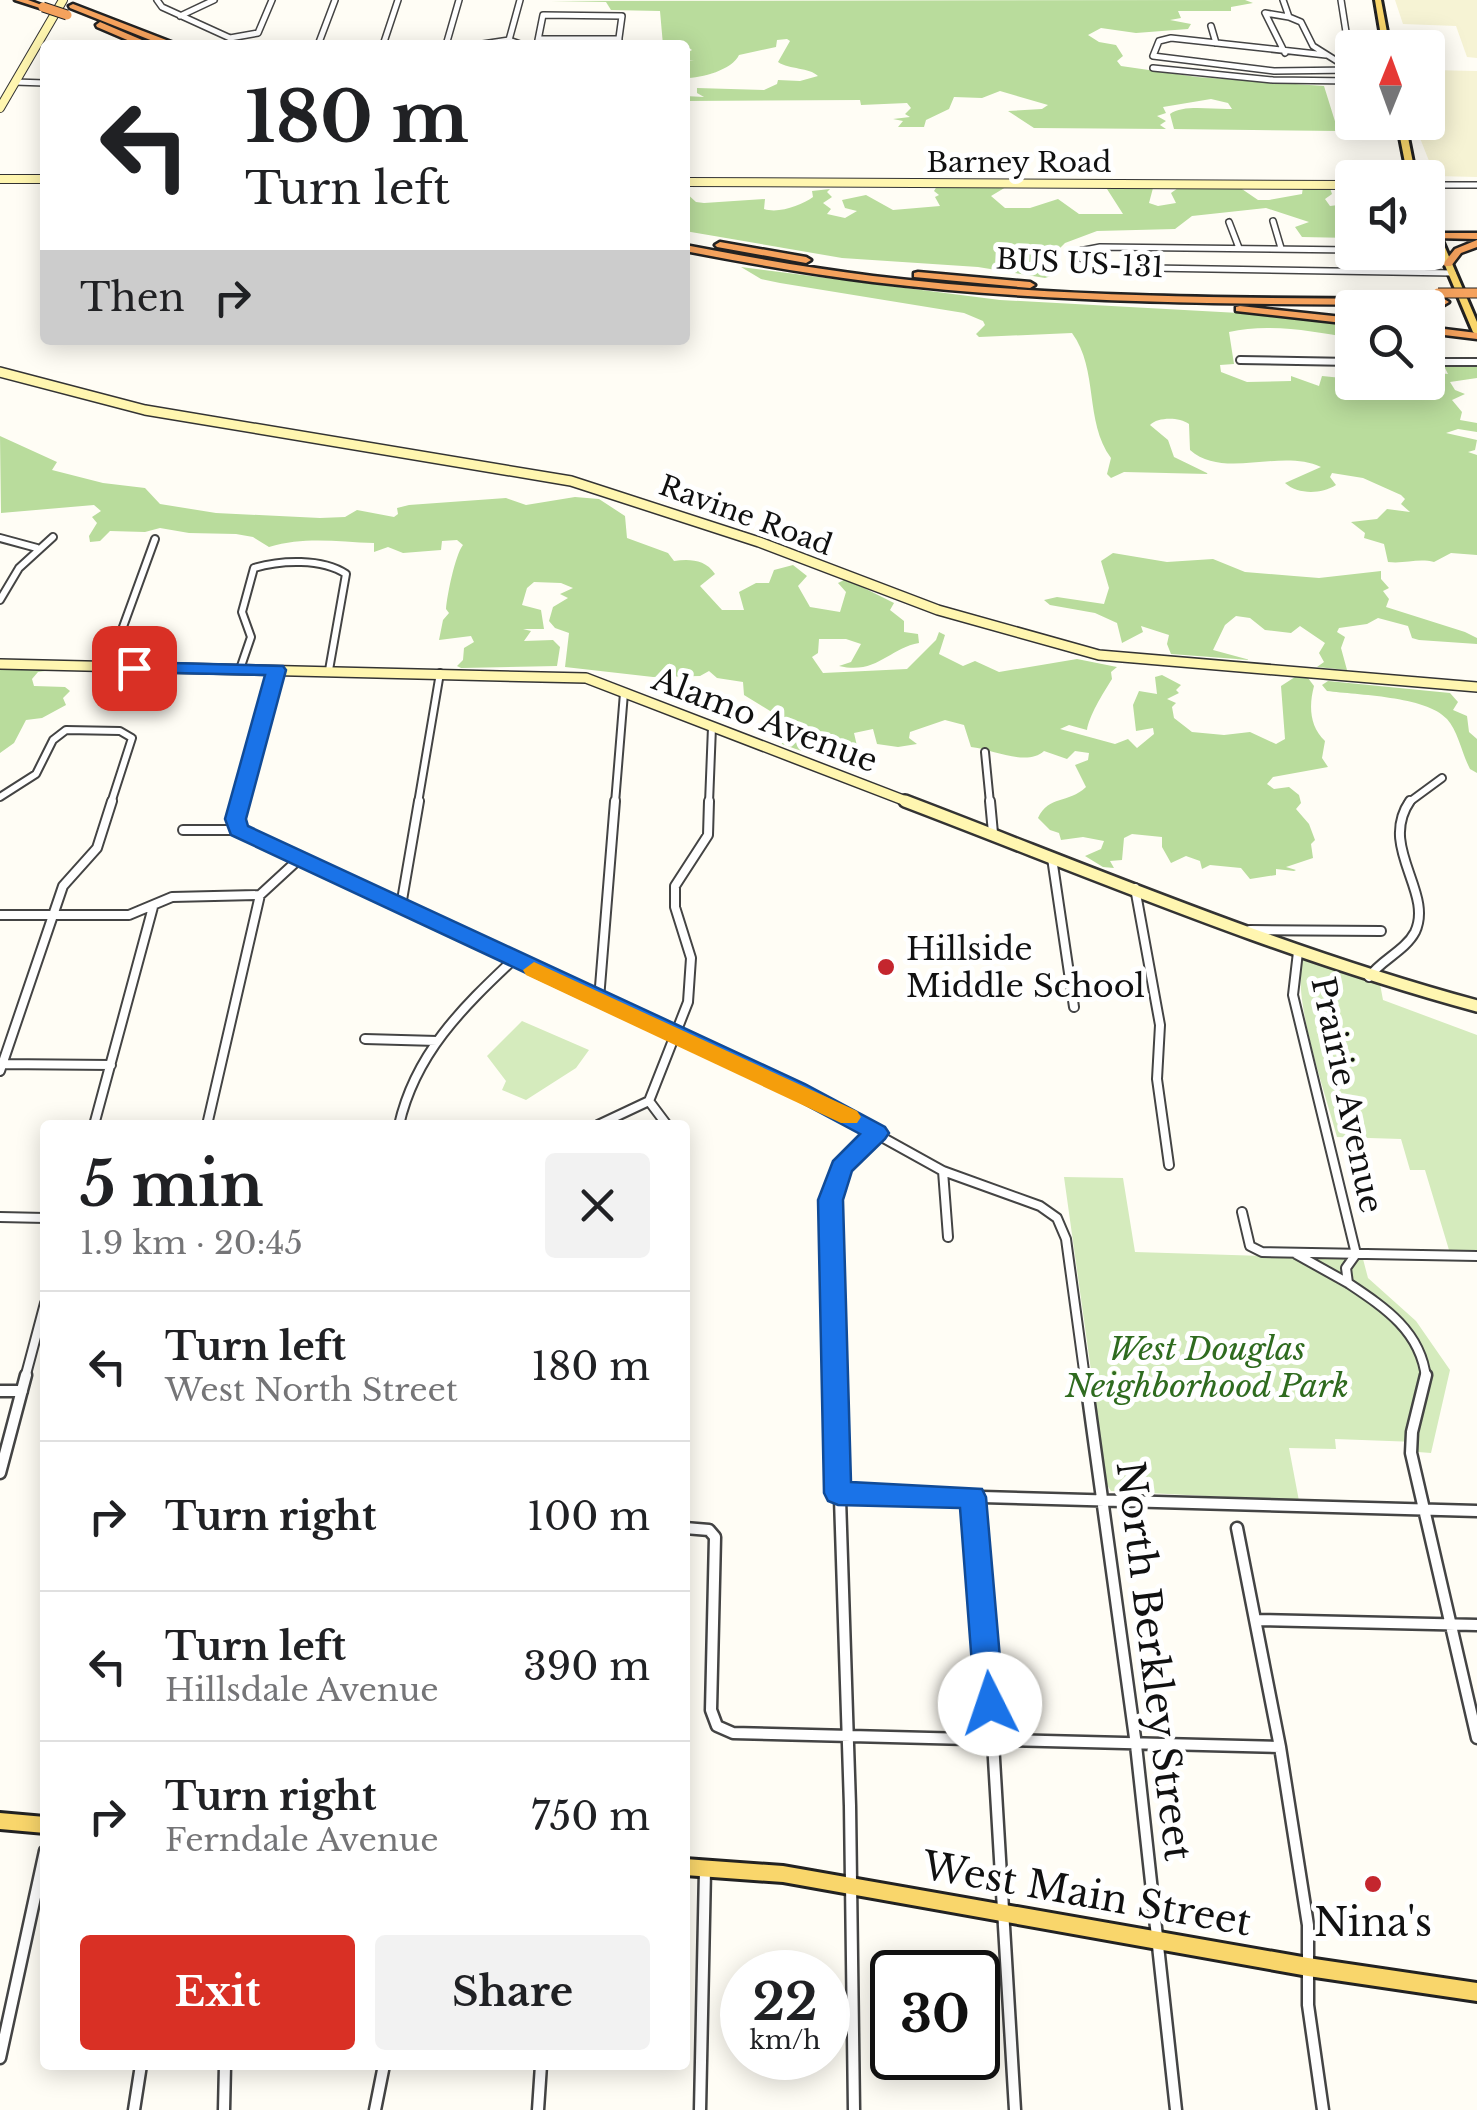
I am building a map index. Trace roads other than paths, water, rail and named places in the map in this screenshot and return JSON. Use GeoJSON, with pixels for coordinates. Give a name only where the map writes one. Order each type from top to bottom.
{"type":"FeatureCollection","features":[{"type":"Feature","properties":{"kind":"highway"},"geometry":{"type":"LineString","coordinates":[[18,0],[70,10],[157,40]]}},
{"type":"Feature","properties":{"kind":"highway"},"geometry":{"type":"LineString","coordinates":[[53,0],[135,40]]}},
{"type":"Feature","properties":{"kind":"highway","name":"BUS US-131"},"geometry":{"type":"LineString","coordinates":[[690,239],[835,265],[1006,284],[1335,295]]}},
{"type":"Feature","properties":{"kind":"highway"},"geometry":{"type":"LineString","coordinates":[[1445,239],[1477,241]]}},
{"type":"Feature","properties":{"kind":"highway"},"geometry":{"type":"LineString","coordinates":[[1450,268],[1458,251],[1477,241]]}},
{"type":"Feature","properties":{"kind":"highway","name":"BUS US-131"},"geometry":{"type":"LineString","coordinates":[[690,249],[889,282],[1008,294],[1106,299],[1335,298]]}},
{"type":"Feature","properties":{"kind":"highway","name":"BUS US-131"},"geometry":{"type":"LineString","coordinates":[[1445,297],[1477,293]]}},
{"type":"Feature","properties":{"kind":"highway","name":"BUS US-131"},"geometry":{"type":"LineString","coordinates":[[1445,298],[1477,302]]}},
{"type":"Feature","properties":{"kind":"highway"},"geometry":{"type":"LineString","coordinates":[[1106,299],[1335,319]]}},
{"type":"Feature","properties":{"kind":"highway"},"geometry":{"type":"LineString","coordinates":[[1445,331],[1477,334]]}},
{"type":"Feature","properties":{"kind":"main road"},"geometry":{"type":"LineString","coordinates":[[1378,0],[1384,30]]}},
{"type":"Feature","properties":{"kind":"main road"},"geometry":{"type":"LineString","coordinates":[[1445,257],[1477,334]]}},
{"type":"Feature","properties":{"kind":"main road"},"geometry":{"type":"LineString","coordinates":[[0,1821],[40,1824]]}},
{"type":"Feature","properties":{"kind":"main road","name":"West Main Street"},"geometry":{"type":"LineString","coordinates":[[690,1866],[783,1874],[1308,1968],[1477,1992]]}},
{"type":"Feature","properties":{"kind":"street"},"geometry":{"type":"LineString","coordinates":[[40,40],[63,0]]}},
{"type":"Feature","properties":{"kind":"street"},"geometry":{"type":"LineString","coordinates":[[157,0],[180,16],[226,36],[246,38],[258,33],[272,0]]}},
{"type":"Feature","properties":{"kind":"street"},"geometry":{"type":"LineString","coordinates":[[180,16],[214,0]]}},
{"type":"Feature","properties":{"kind":"street"},"geometry":{"type":"LineString","coordinates":[[320,40],[335,0]]}},
{"type":"Feature","properties":{"kind":"street"},"geometry":{"type":"LineString","coordinates":[[386,40],[398,0]]}},
{"type":"Feature","properties":{"kind":"street"},"geometry":{"type":"LineString","coordinates":[[447,40],[459,0]]}},
{"type":"Feature","properties":{"kind":"street"},"geometry":{"type":"LineString","coordinates":[[510,40],[520,0]]}},
{"type":"Feature","properties":{"kind":"street"},"geometry":{"type":"LineString","coordinates":[[1283,0],[1289,16]]}},
{"type":"Feature","properties":{"kind":"street"},"geometry":{"type":"LineString","coordinates":[[1341,0],[1346,30]]}},
{"type":"Feature","properties":{"kind":"street"},"geometry":{"type":"LineString","coordinates":[[1286,53],[1265,13],[1301,22],[1309,41],[1335,60]]}},
{"type":"Feature","properties":{"kind":"street"},"geometry":{"type":"LineString","coordinates":[[538,40],[543,15],[622,16],[619,40]]}},
{"type":"Feature","properties":{"kind":"street"},"geometry":{"type":"LineString","coordinates":[[1211,26],[1216,43]]}},
{"type":"Feature","properties":{"kind":"street"},"geometry":{"type":"LineString","coordinates":[[1326,55],[1164,38],[1159,40],[1153,56],[1274,71],[1335,70]]}},
{"type":"Feature","properties":{"kind":"street"},"geometry":{"type":"LineString","coordinates":[[0,108],[40,40]]}},
{"type":"Feature","properties":{"kind":"street"},"geometry":{"type":"LineString","coordinates":[[1153,68],[1280,81],[1335,81]]}},
{"type":"Feature","properties":{"kind":"street"},"geometry":{"type":"LineString","coordinates":[[16,82],[40,83]]}},
{"type":"Feature","properties":{"kind":"street"},"geometry":{"type":"LineString","coordinates":[[0,179],[40,179]]}},
{"type":"Feature","properties":{"kind":"street","name":"Barney Road"},"geometry":{"type":"LineString","coordinates":[[690,182],[1335,185]]}},
{"type":"Feature","properties":{"kind":"street"},"geometry":{"type":"LineString","coordinates":[[1445,185],[1477,186]]}},
{"type":"Feature","properties":{"kind":"street"},"geometry":{"type":"LineString","coordinates":[[1273,221],[1281,248]]}},
{"type":"Feature","properties":{"kind":"street"},"geometry":{"type":"LineString","coordinates":[[1229,222],[1239,248]]}},
{"type":"Feature","properties":{"kind":"street"},"geometry":{"type":"LineString","coordinates":[[1335,250],[1086,247],[1074,252],[1080,266],[1335,269]]}},
{"type":"Feature","properties":{"kind":"street"},"geometry":{"type":"LineString","coordinates":[[1445,268],[1450,268]]}},
{"type":"Feature","properties":{"kind":"street"},"geometry":{"type":"LineString","coordinates":[[1240,360],[1335,362]]}},
{"type":"Feature","properties":{"kind":"street"},"geometry":{"type":"LineString","coordinates":[[1445,362],[1477,362]]}},
{"type":"Feature","properties":{"kind":"street","name":"Ravine Road"},"geometry":{"type":"LineString","coordinates":[[0,372],[145,410],[571,480],[759,542],[938,610],[1099,655],[1477,686]]}},
{"type":"Feature","properties":{"kind":"street"},"geometry":{"type":"LineString","coordinates":[[0,597],[38,548],[54,537]]}},
{"type":"Feature","properties":{"kind":"street"},"geometry":{"type":"LineString","coordinates":[[0,538],[38,548]]}},
{"type":"Feature","properties":{"kind":"street"},"geometry":{"type":"LineString","coordinates":[[108,668],[155,539]]}},
{"type":"Feature","properties":{"kind":"street"},"geometry":{"type":"LineString","coordinates":[[240,669],[251,637],[242,604],[255,567],[343,568],[346,574],[329,670]]}},
{"type":"Feature","properties":{"kind":"street","name":"Alamo Avenue"},"geometry":{"type":"LineString","coordinates":[[0,664],[576,676],[1298,952],[1369,977],[1477,1006]]}},
{"type":"Feature","properties":{"kind":"street"},"geometry":{"type":"LineString","coordinates":[[238,830],[236,819],[276,670]]}},
{"type":"Feature","properties":{"kind":"street"},"geometry":{"type":"LineString","coordinates":[[401,906],[440,672]]}},
{"type":"Feature","properties":{"kind":"street"},"geometry":{"type":"LineString","coordinates":[[598,999],[624,693]]}},
{"type":"Feature","properties":{"kind":"street"},"geometry":{"type":"LineString","coordinates":[[609,1120],[650,1101],[689,998],[690,947],[674,907],[674,887],[680,874],[702,851],[708,835],[712,727]]}},
{"type":"Feature","properties":{"kind":"street"},"geometry":{"type":"LineString","coordinates":[[0,796],[36,774],[61,732],[113,730],[130,735],[133,744],[97,848],[62,886],[1,1066],[111,1066]]}},
{"type":"Feature","properties":{"kind":"street"},"geometry":{"type":"LineString","coordinates":[[985,752],[993,833]]}},
{"type":"Feature","properties":{"kind":"street"},"geometry":{"type":"LineString","coordinates":[[1369,977],[1378,962],[1407,941],[1417,927],[1418,908],[1396,828],[1408,799],[1442,778]]}},
{"type":"Feature","properties":{"kind":"street"},"geometry":{"type":"LineString","coordinates":[[183,830],[238,830],[825,1104],[942,1171],[948,1236]]}},
{"type":"Feature","properties":{"kind":"street"},"geometry":{"type":"LineString","coordinates":[[1052,856],[1074,1006]]}},
{"type":"Feature","properties":{"kind":"street"},"geometry":{"type":"LineString","coordinates":[[209,1120],[260,895],[298,860]]}},
{"type":"Feature","properties":{"kind":"street"},"geometry":{"type":"LineString","coordinates":[[1135,888],[1160,1025],[1157,1080],[1169,1166]]}},
{"type":"Feature","properties":{"kind":"street"},"geometry":{"type":"LineString","coordinates":[[0,914],[129,915],[172,897],[260,895]]}},
{"type":"Feature","properties":{"kind":"street"},"geometry":{"type":"LineString","coordinates":[[95,1120],[153,906]]}},
{"type":"Feature","properties":{"kind":"street"},"geometry":{"type":"LineString","coordinates":[[1244,930],[1380,930]]}},
{"type":"Feature","properties":{"kind":"street","name":"Prairie Avenue"},"geometry":{"type":"LineString","coordinates":[[1298,952],[1293,996],[1356,1254],[1346,1268],[1348,1284]]}},
{"type":"Feature","properties":{"kind":"street"},"geometry":{"type":"LineString","coordinates":[[400,1120],[410,1081],[437,1040],[513,960]]}},
{"type":"Feature","properties":{"kind":"street"},"geometry":{"type":"LineString","coordinates":[[365,1038],[437,1040]]}},
{"type":"Feature","properties":{"kind":"street"},"geometry":{"type":"LineString","coordinates":[[650,1101],[663,1120]]}},
{"type":"Feature","properties":{"kind":"street"},"geometry":{"type":"LineString","coordinates":[[854,2110],[852,1886],[830,1200],[841,1167],[877,1133]]}},
{"type":"Feature","properties":{"kind":"street","name":"North Berkley Street"},"geometry":{"type":"LineString","coordinates":[[942,1171],[1040,1206],[1061,1222],[1104,1500],[1136,1745],[1176,2110]]}},
{"type":"Feature","properties":{"kind":"street"},"geometry":{"type":"LineString","coordinates":[[1242,1212],[1254,1250],[1477,1256]]}},
{"type":"Feature","properties":{"kind":"street"},"geometry":{"type":"LineString","coordinates":[[0,1216],[40,1218]]}},
{"type":"Feature","properties":{"kind":"street"},"geometry":{"type":"LineString","coordinates":[[1294,1253],[1396,1318],[1422,1351],[1426,1385],[1410,1442],[1477,1738]]}},
{"type":"Feature","properties":{"kind":"street"},"geometry":{"type":"LineString","coordinates":[[0,1474],[40,1322]]}},
{"type":"Feature","properties":{"kind":"street"},"geometry":{"type":"LineString","coordinates":[[0,1391],[22,1391]]}},
{"type":"Feature","properties":{"kind":"street"},"geometry":{"type":"LineString","coordinates":[[838,1493],[1477,1511]]}},
{"type":"Feature","properties":{"kind":"street"},"geometry":{"type":"LineString","coordinates":[[973,1497],[993,1742],[1015,2110]]}},
{"type":"Feature","properties":{"kind":"street"},"geometry":{"type":"LineString","coordinates":[[690,1528],[709,1530],[716,1536],[711,1710],[717,1726],[744,1735],[1280,1748]]}},
{"type":"Feature","properties":{"kind":"street"},"geometry":{"type":"LineString","coordinates":[[1237,1528],[1280,1748],[1308,1925],[1308,2005],[1324,2110]]}},
{"type":"Feature","properties":{"kind":"street"},"geometry":{"type":"LineString","coordinates":[[1257,1620],[1477,1625]]}},
{"type":"Feature","properties":{"kind":"street"},"geometry":{"type":"LineString","coordinates":[[700,2110],[706,1868]]}},
{"type":"Feature","properties":{"kind":"street"},"geometry":{"type":"LineString","coordinates":[[0,2058],[40,1874]]}},
{"type":"Feature","properties":{"kind":"street"},"geometry":{"type":"LineString","coordinates":[[134,2110],[140,2070]]}},
{"type":"Feature","properties":{"kind":"street"},"geometry":{"type":"LineString","coordinates":[[224,2110],[225,2070]]}},
{"type":"Feature","properties":{"kind":"street"},"geometry":{"type":"LineString","coordinates":[[375,2110],[383,2070]]}},
{"type":"Feature","properties":{"kind":"street"},"geometry":{"type":"LineString","coordinates":[[538,2110],[542,2070]]}},
{"type":"Feature","properties":{"kind":"place","name":"Hillside Middle School"},"geometry":{"type":"Point","coordinates":[886,967]}},
{"type":"Feature","properties":{"kind":"place","name":"Nina's"},"geometry":{"type":"Point","coordinates":[1373,1884]}},
{"type":"Feature","properties":{"kind":"park label","name":"West Douglas Neighborhood Park"},"geometry":{"type":"Point","coordinates":[1207,1368]}}]}
